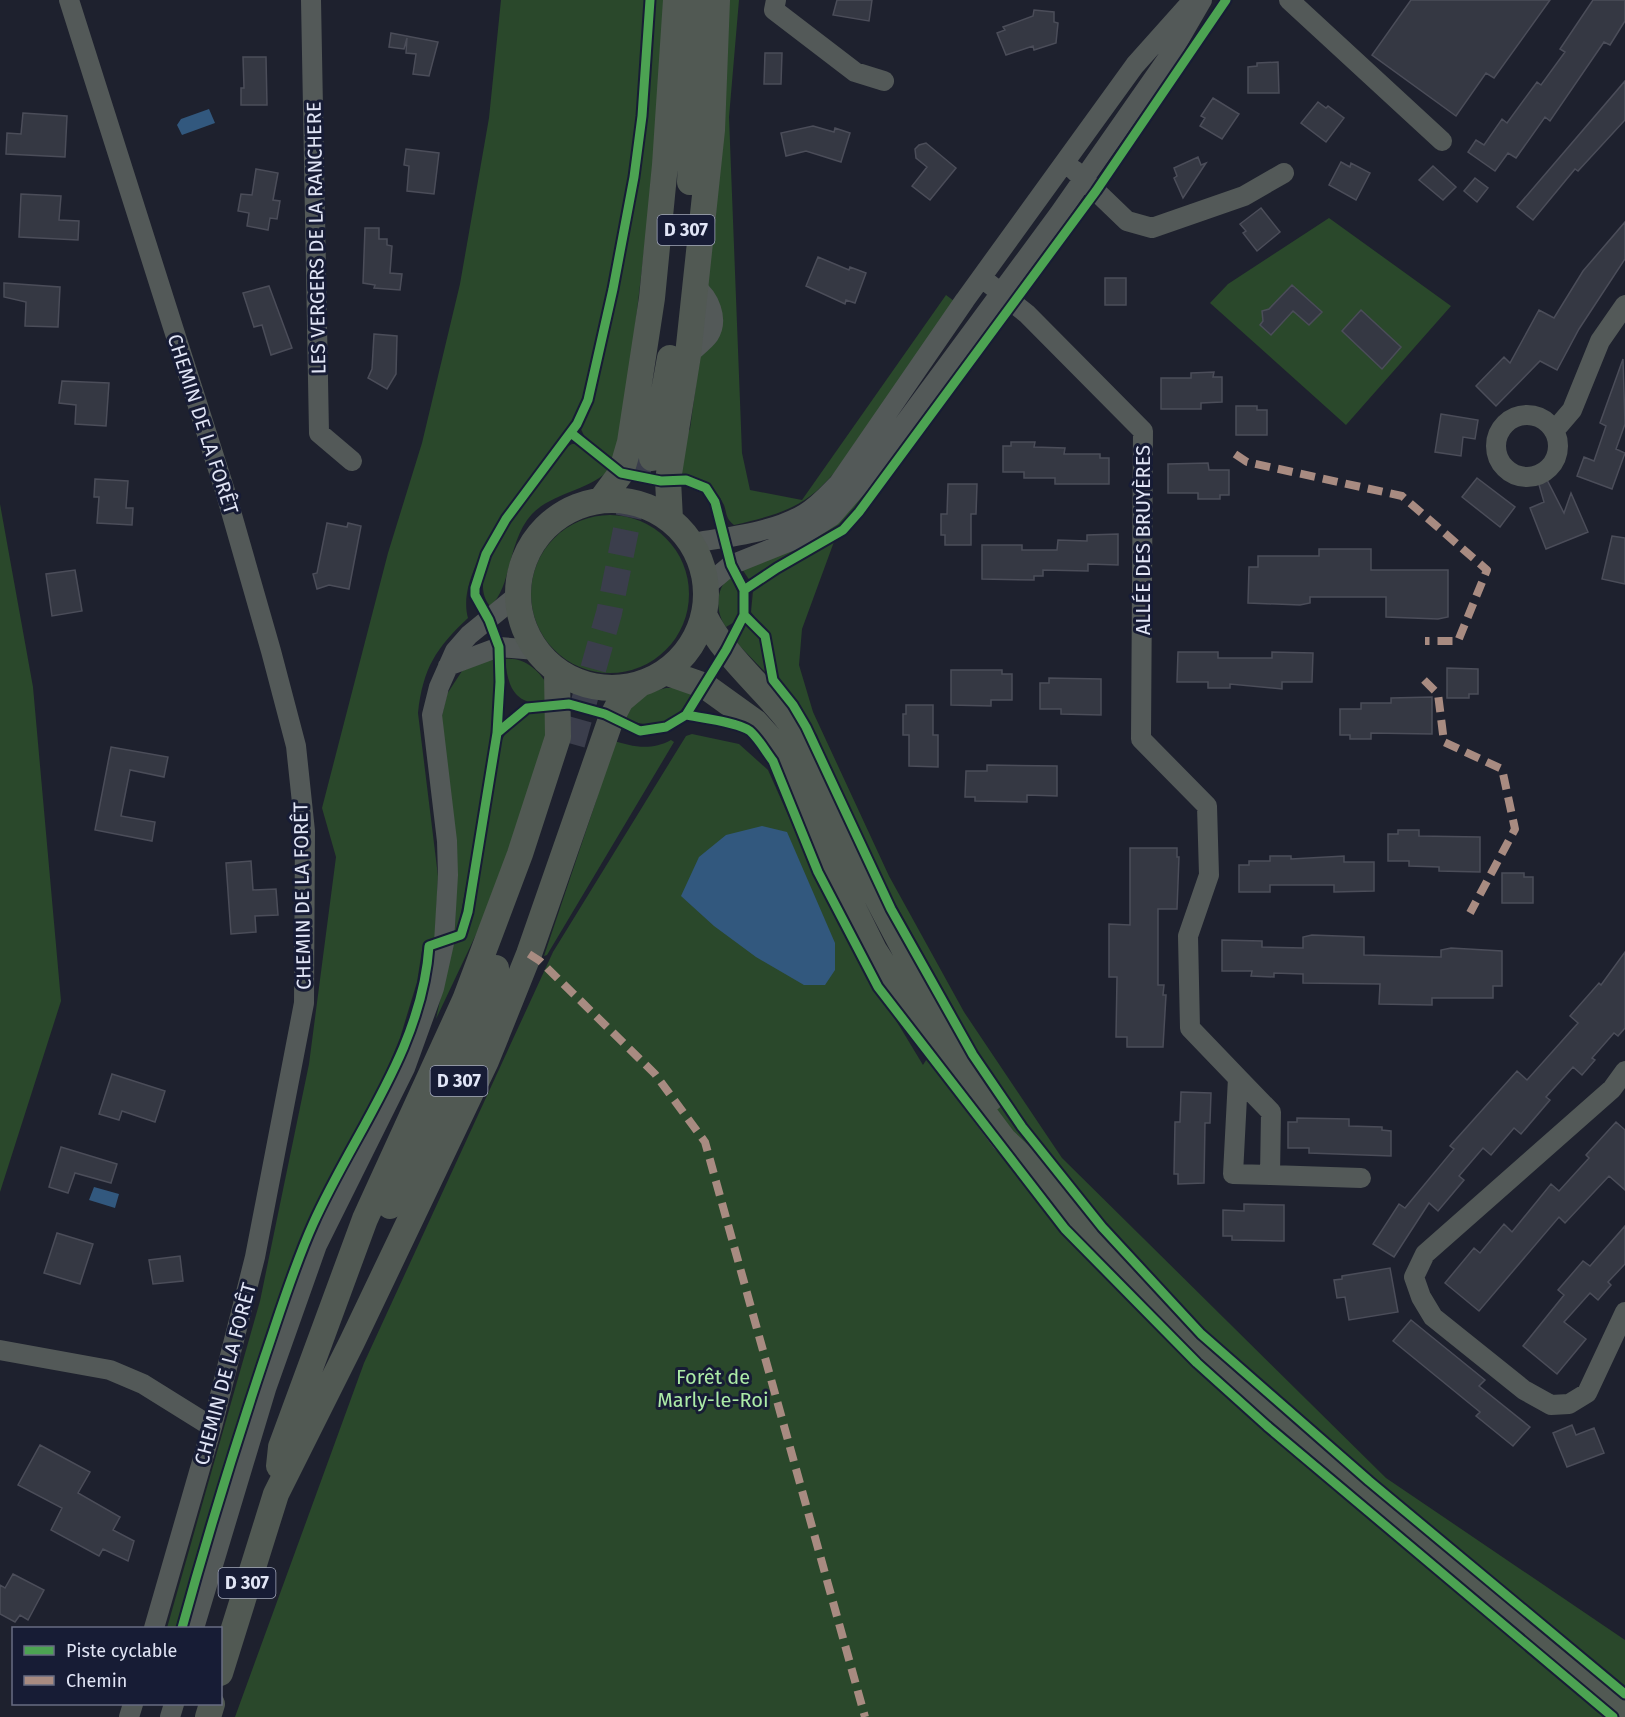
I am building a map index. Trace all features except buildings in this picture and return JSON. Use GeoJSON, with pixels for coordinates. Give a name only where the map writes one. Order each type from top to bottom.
{"type":"FeatureCollection","features":[{"type":"Feature","properties":{"kind":"main road"},"geometry":{"type":"LineString","coordinates":[[602,500],[621,473],[630,442],[674,161],[676,0]]}},
{"type":"Feature","properties":{"kind":"main road","name":"D 307"},"geometry":{"type":"LineString","coordinates":[[690,0],[674,161],[662,337],[646,457],[672,350],[684,249],[696,99],[699,0]]}},
{"type":"Feature","properties":{"kind":"main road"},"geometry":{"type":"LineString","coordinates":[[670,519],[668,480],[688,355],[712,130],[717,0]]}},
{"type":"Feature","properties":{"kind":"main road"},"geometry":{"type":"LineString","coordinates":[[317,1409],[352,1342],[486,1061],[529,954],[611,719],[621,700],[640,684],[665,672],[690,647],[704,615],[706,586],[699,557],[692,543],[670,519],[641,504],[626,500],[602,500],[564,513],[535,539],[525,557],[518,596],[522,624],[536,650],[557,670],[582,684],[611,689],[640,684]]}},
{"type":"Feature","properties":{"kind":"main road"},"geometry":{"type":"LineString","coordinates":[[704,615],[726,650],[786,714],[798,731],[809,751],[825,795],[940,1018],[1038,1172]]}},
{"type":"Feature","properties":{"kind":"main road"},"geometry":{"type":"LineString","coordinates":[[328,1320],[365,1219],[465,1000],[520,855],[558,737],[557,670]]}},
{"type":"Feature","properties":{"kind":"main road"},"geometry":{"type":"LineString","coordinates":[[665,672],[705,686],[755,722],[782,752],[799,784],[830,861],[874,950],[946,1064],[1004,1140],[1038,1172],[1203,1355],[1625,1709]]}},
{"type":"Feature","properties":{"kind":"main road","name":"D 307"},"geometry":{"type":"LineString","coordinates":[[222,1667],[276,1494],[317,1409],[333,1355],[457,1084],[527,911],[578,745],[459,1061],[361,1267],[328,1320],[281,1447],[276,1494]]}},
{"type":"Feature","properties":{"kind":"street","name":"CHEMIN DE LA FORÊT"},"geometry":{"type":"LineString","coordinates":[[69,0],[226,494],[268,640],[296,746],[305,831],[304,1004],[255,1257],[212,1427],[155,1627]]}},
{"type":"Feature","properties":{"kind":"street","name":"LES VERGERS DE LA RANCHERE"},"geometry":{"type":"LineString","coordinates":[[311,0],[319,434],[352,461]]}},
{"type":"Feature","properties":{"kind":"street"},"geometry":{"type":"LineString","coordinates":[[776,0],[774,10],[855,72],[884,81]]}},
{"type":"Feature","properties":{"kind":"street"},"geometry":{"type":"LineString","coordinates":[[692,543],[776,526],[804,514],[824,499],[839,483],[982,278],[1146,50],[1193,0]]}},
{"type":"Feature","properties":{"kind":"street"},"geometry":{"type":"LineString","coordinates":[[706,586],[731,565],[795,539],[832,516],[865,478],[1170,55],[1202,0]]}},
{"type":"Feature","properties":{"kind":"street"},"geometry":{"type":"LineString","coordinates":[[1289,0],[1442,141]]}},
{"type":"Feature","properties":{"kind":"street"},"geometry":{"type":"LineString","coordinates":[[1065,162],[1126,221],[1152,228],[1244,196],[1284,173]]}},
{"type":"Feature","properties":{"kind":"street","name":"ALLÉE DES BRUYÈRES"},"geometry":{"type":"LineString","coordinates":[[982,278],[1027,314],[1143,431],[1141,739],[1208,806],[1209,875],[1188,936],[1190,1028],[1238,1078]]}},
{"type":"Feature","properties":{"kind":"street"},"geometry":{"type":"LineString","coordinates":[[1554,431],[1572,410],[1600,341],[1625,305]]}},
{"type":"Feature","properties":{"kind":"street"},"geometry":{"type":"LineString","coordinates":[[195,1627],[266,1389],[317,1245],[405,1068],[434,988],[444,943],[448,875],[447,841],[432,715],[439,687],[455,651],[469,635],[518,596]]}},
{"type":"Feature","properties":{"kind":"street"},"geometry":{"type":"LineString","coordinates":[[448,666],[499,648],[536,650]]}},
{"type":"Feature","properties":{"kind":"street"},"geometry":{"type":"LineString","coordinates":[[457,1084],[486,1061]]}},
{"type":"Feature","properties":{"kind":"street"},"geometry":{"type":"LineString","coordinates":[[1625,1071],[1612,1089],[1425,1254],[1414,1277],[1421,1297],[1433,1317],[1524,1390],[1551,1405],[1569,1404],[1587,1393],[1625,1312]]}},
{"type":"Feature","properties":{"kind":"street"},"geometry":{"type":"LineString","coordinates":[[1238,1078],[1233,1174],[1361,1178]]}},
{"type":"Feature","properties":{"kind":"street"},"geometry":{"type":"LineString","coordinates":[[1238,1078],[1271,1112],[1270,1175]]}},
{"type":"Feature","properties":{"kind":"street"},"geometry":{"type":"LineString","coordinates":[[0,1350],[110,1370],[143,1384],[212,1427]]}},
{"type":"Feature","properties":{"kind":"green space"},"geometry":{"type":"Polygon","coordinates":[[[501,0],[645,0],[629,186],[592,368],[584,396],[572,423],[559,443],[504,517],[487,544],[474,571],[467,595],[468,618],[439,649],[423,683],[418,713],[438,876],[435,941],[423,944],[417,982],[400,1038],[386,1072],[316,1211],[284,1291],[203,1542],[178,1627],[167,1627],[260,1301],[309,1064],[336,857],[322,808],[388,553],[422,443],[460,284],[489,118],[501,0]]]}},
{"type":"Feature","properties":{"kind":"green space"},"geometry":{"type":"Polygon","coordinates":[[[655,0],[664,0],[652,183],[619,464],[585,438],[581,429],[594,399],[638,184],[655,0]]]}},
{"type":"Feature","properties":{"kind":"green space"},"geometry":{"type":"Polygon","coordinates":[[[725,0],[739,0],[729,117],[742,453],[750,490],[802,500],[946,295],[954,301],[835,472],[824,484],[801,502],[790,508],[734,525],[728,518],[724,505],[716,492],[692,478],[677,475],[682,441],[690,429],[696,384],[725,0]]]}},
{"type":"Feature","properties":{"kind":"green space"},"geometry":{"type":"Polygon","coordinates":[[[1329,218],[1451,306],[1346,425],[1210,303],[1228,284],[1329,218]]]}},
{"type":"Feature","properties":{"kind":"green space"},"geometry":{"type":"Polygon","coordinates":[[[1002,319],[850,521],[750,581],[742,569],[788,548],[992,320],[1002,319]]]}},
{"type":"Feature","properties":{"kind":"green space"},"geometry":{"type":"Polygon","coordinates":[[[572,444],[579,444],[611,468],[593,482],[551,500],[532,514],[518,537],[502,588],[490,606],[484,593],[484,578],[488,561],[496,544],[552,462],[572,444]]]}},
{"type":"Feature","properties":{"kind":"green space"},"geometry":{"type":"Polygon","coordinates":[[[0,504],[33,687],[61,1001],[0,1192],[0,504]]]}},
{"type":"Feature","properties":{"kind":"green space"},"geometry":{"type":"Polygon","coordinates":[[[610,515],[640,521],[666,538],[683,564],[689,594],[683,624],[666,650],[640,667],[610,673],[580,667],[554,650],[537,624],[531,594],[537,564],[554,538],[580,521],[610,515]]]}},
{"type":"Feature","properties":{"kind":"green space","name":"Forêt de Marly-le-Roi"},"geometry":{"type":"Polygon","coordinates":[[[835,539],[802,629],[799,665],[813,712],[889,876],[964,1012],[1062,1158],[1386,1478],[1625,1640],[1625,1717],[235,1717],[364,1363],[553,952],[686,736],[692,734],[739,744],[768,770],[813,871],[860,961],[923,1065],[956,1012],[872,862],[841,796],[817,735],[794,699],[774,674],[769,637],[751,612],[753,591],[768,578],[835,539]]]}},
{"type":"Feature","properties":{"kind":"green space"},"geometry":{"type":"Polygon","coordinates":[[[731,576],[742,602],[736,621],[726,627],[720,615],[718,600],[722,587],[731,576]]]}},
{"type":"Feature","properties":{"kind":"green space"},"geometry":{"type":"Polygon","coordinates":[[[748,625],[762,637],[767,674],[734,640],[743,626],[748,625]]]}},
{"type":"Feature","properties":{"kind":"green space"},"geometry":{"type":"Polygon","coordinates":[[[495,657],[488,758],[472,857],[459,923],[455,932],[456,857],[441,720],[447,694],[462,671],[495,657]]]}},
{"type":"Feature","properties":{"kind":"green space"},"geometry":{"type":"Polygon","coordinates":[[[505,659],[519,660],[531,666],[541,676],[549,688],[545,705],[526,701],[514,692],[508,678],[505,659]]]}},
{"type":"Feature","properties":{"kind":"green space"},"geometry":{"type":"Polygon","coordinates":[[[666,688],[677,688],[692,693],[678,714],[670,720],[641,724],[618,717],[647,693],[666,688]]]}},
{"type":"Feature","properties":{"kind":"green space"},"geometry":{"type":"Polygon","coordinates":[[[535,710],[554,711],[513,838],[479,928],[436,1019],[453,941],[464,935],[477,888],[500,744],[510,724],[535,710]]]}},
{"type":"Feature","properties":{"kind":"green space"},"geometry":{"type":"Polygon","coordinates":[[[612,740],[642,747],[656,746],[671,740],[674,742],[547,955],[544,956],[596,801],[612,740]]]}},
{"type":"Feature","properties":{"kind":"water"},"geometry":{"type":"Polygon","coordinates":[[[209,109],[215,123],[182,135],[177,125],[181,119],[209,109]]]}},
{"type":"Feature","properties":{"kind":"water"},"geometry":{"type":"Polygon","coordinates":[[[762,826],[787,832],[835,943],[835,970],[825,985],[804,985],[756,957],[714,926],[681,896],[699,857],[726,835],[762,826]]]}},
{"type":"Feature","properties":{"kind":"water"},"geometry":{"type":"Polygon","coordinates":[[[94,1187],[119,1194],[115,1208],[89,1200],[94,1187]]]}},
{"type":"Feature","properties":{"kind":"tunnel"},"geometry":{"type":"LineString","coordinates":[[572,744],[609,613],[641,456]]}},
{"type":"Feature","properties":{"kind":"marked path"},"geometry":{"type":"LineString","coordinates":[[1235,454],[1247,462],[1402,496],[1487,570],[1458,641],[1425,641]]}},
{"type":"Feature","properties":{"kind":"marked path"},"geometry":{"type":"LineString","coordinates":[[1424,680],[1438,694],[1444,742],[1502,769],[1515,829],[1470,913]]}},
{"type":"Feature","properties":{"kind":"marked path"},"geometry":{"type":"LineString","coordinates":[[529,954],[540,961],[655,1074],[705,1142],[865,1717]]}},
{"type":"Feature","properties":{"kind":"cycle path"},"geometry":{"type":"LineString","coordinates":[[182,1627],[232,1458],[300,1256],[329,1190],[384,1090],[400,1055],[414,1020],[424,984],[429,946],[461,935],[468,912],[497,733],[500,682],[499,647],[489,620],[475,595],[475,588],[486,554],[506,519],[577,424],[588,400],[613,289],[634,177],[642,116],[650,0]]}},
{"type":"Feature","properties":{"kind":"cycle path"},"geometry":{"type":"LineString","coordinates":[[497,733],[527,708],[569,704],[605,714],[640,731],[666,727],[686,715],[726,650],[744,615],[744,590],[843,530],[859,512],[1096,191],[1226,0]]}},
{"type":"Feature","properties":{"kind":"cycle path"},"geometry":{"type":"LineString","coordinates":[[571,433],[621,473],[661,481],[686,480],[706,488],[715,502],[731,565],[744,590]]}},
{"type":"Feature","properties":{"kind":"cycle path"},"geometry":{"type":"LineString","coordinates":[[744,615],[765,636],[773,680],[793,705],[806,727],[891,909],[973,1055],[1022,1127],[1102,1227],[1201,1334],[1369,1481],[1625,1694]]}},
{"type":"Feature","properties":{"kind":"cycle path"},"geometry":{"type":"LineString","coordinates":[[686,715],[737,725],[750,731],[759,742],[773,761],[818,872],[878,987],[1065,1229],[1197,1363],[1267,1426],[1613,1717]]}}]}
